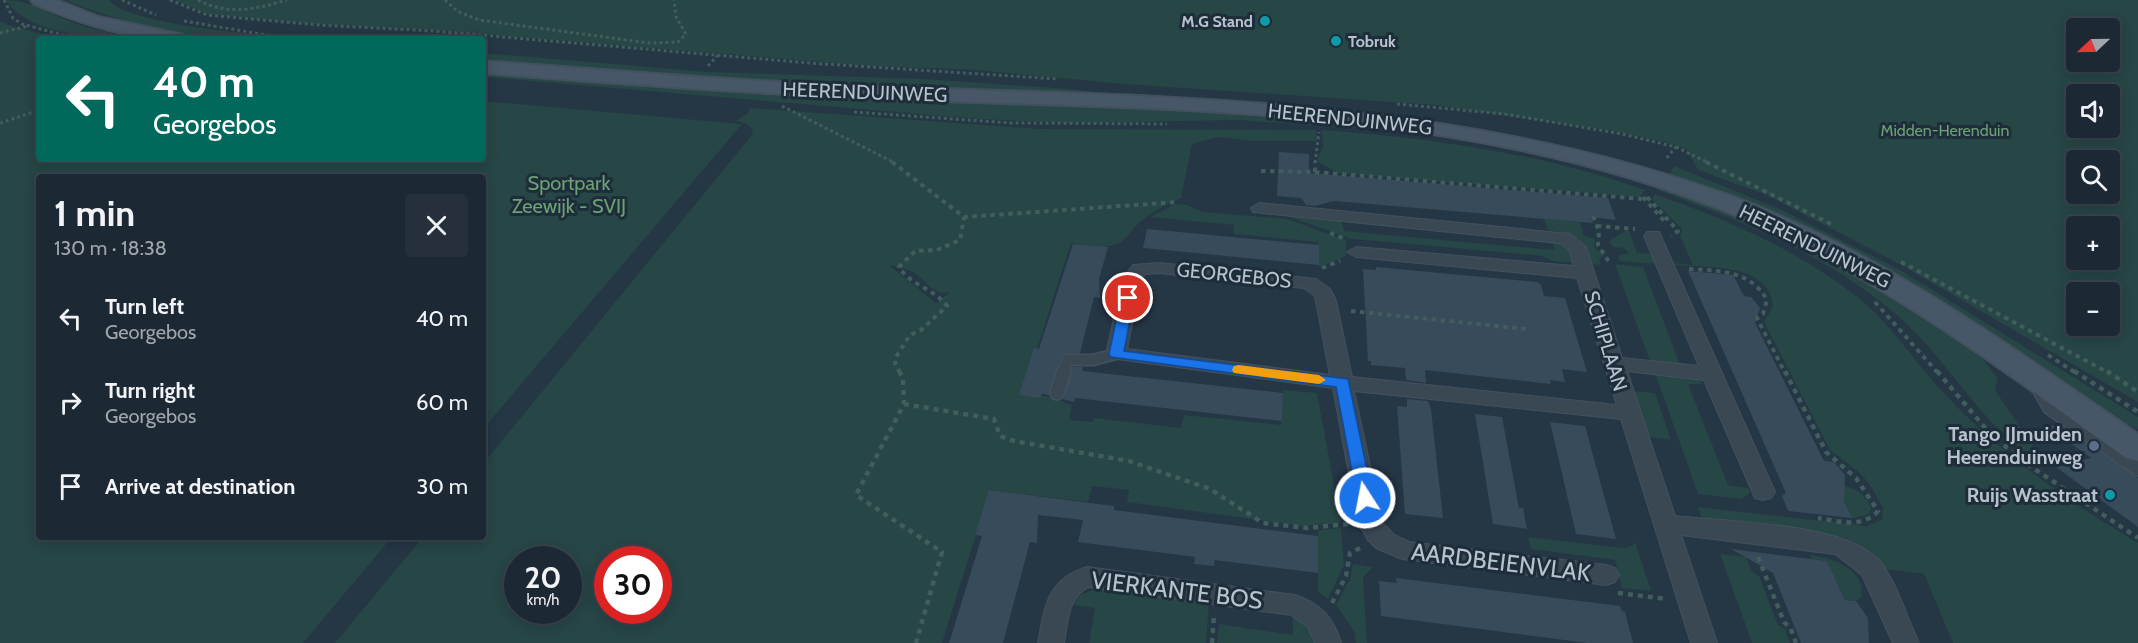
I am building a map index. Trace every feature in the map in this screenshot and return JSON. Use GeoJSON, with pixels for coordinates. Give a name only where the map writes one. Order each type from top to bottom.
{"type":"FeatureCollection","features":[{"type":"Feature","properties":{"kind":"main road"},"geometry":{"type":"LineString","coordinates":[[40,0],[94,22],[176,29]]}},
{"type":"Feature","properties":{"kind":"main road","name":"HEERENDUINWEG"},"geometry":{"type":"LineString","coordinates":[[486,67],[742,87],[1121,101],[1395,122],[1537,145],[1658,172],[1850,260],[1929,306],[2036,363],[2138,450]]}},
{"type":"Feature","properties":{"kind":"street"},"geometry":{"type":"LineString","coordinates":[[1259,208],[1564,238],[1577,247],[1585,273]]}},
{"type":"Feature","properties":{"kind":"street"},"geometry":{"type":"LineString","coordinates":[[1654,232],[1666,267],[1763,492]]}},
{"type":"Feature","properties":{"kind":"street","name":"SCHIPLAAN"},"geometry":{"type":"LineString","coordinates":[[1353,254],[1585,273],[1704,643]]}},
{"type":"Feature","properties":{"kind":"street","name":"GEORGEBOS"},"geometry":{"type":"LineString","coordinates":[[1116,354],[1132,279],[1139,269],[1159,268],[1296,280],[1317,288],[1323,293],[1343,383]]}},
{"type":"Feature","properties":{"kind":"street"},"geometry":{"type":"LineString","coordinates":[[1116,354],[1343,383],[1629,413]]}},
{"type":"Feature","properties":{"kind":"street"},"geometry":{"type":"LineString","coordinates":[[1613,363],[1713,374]]}},
{"type":"Feature","properties":{"kind":"street"},"geometry":{"type":"LineString","coordinates":[[1343,383],[1374,529]]}},
{"type":"Feature","properties":{"kind":"street"},"geometry":{"type":"LineString","coordinates":[[1665,524],[1821,541],[1843,547],[1872,569],[1906,643]]}},
{"type":"Feature","properties":{"kind":"street","name":"AARDBEIENVLAK"},"geometry":{"type":"LineString","coordinates":[[1374,529],[1398,549],[1606,575]]}},
{"type":"Feature","properties":{"kind":"street","name":"VIERKANTE BOS"},"geometry":{"type":"LineString","coordinates":[[1051,643],[1059,603],[1066,586],[1074,580],[1087,577],[1284,603],[1305,610],[1315,617]]}},
{"type":"Feature","properties":{"kind":"street"},"geometry":{"type":"LineString","coordinates":[[1315,617],[1321,624],[1328,643]]}},
{"type":"Feature","properties":{"kind":"lane"},"geometry":{"type":"LineString","coordinates":[[1057,393],[1067,360],[1093,360],[1116,354]]}},
{"type":"Feature","properties":{"kind":"lane"},"geometry":{"type":"LineString","coordinates":[[2036,363],[2050,408],[2138,469]]}},
{"type":"Feature","properties":{"kind":"path"},"geometry":{"type":"LineString","coordinates":[[4,0],[13,18],[28,26],[66,36]]}},
{"type":"Feature","properties":{"kind":"path"},"geometry":{"type":"LineString","coordinates":[[122,0],[165,18]]}},
{"type":"Feature","properties":{"kind":"path"},"geometry":{"type":"LineString","coordinates":[[170,0],[207,15],[871,67],[1005,73]]}},
{"type":"Feature","properties":{"kind":"path"},"geometry":{"type":"LineString","coordinates":[[198,0],[215,9],[232,10],[256,9],[287,0]]}},
{"type":"Feature","properties":{"kind":"path"},"geometry":{"type":"LineString","coordinates":[[446,0],[457,12],[479,20],[668,44],[685,38],[686,34],[676,17],[674,0]]}},
{"type":"Feature","properties":{"kind":"path"},"geometry":{"type":"LineString","coordinates":[[0,33],[28,26]]}},
{"type":"Feature","properties":{"kind":"path"},"geometry":{"type":"LineString","coordinates":[[176,29],[273,36]]}},
{"type":"Feature","properties":{"kind":"path"},"geometry":{"type":"LineString","coordinates":[[642,48],[650,43]]}},
{"type":"Feature","properties":{"kind":"path"},"geometry":{"type":"LineString","coordinates":[[627,54],[633,47]]}},
{"type":"Feature","properties":{"kind":"path"},"geometry":{"type":"LineString","coordinates":[[1017,82],[1063,85]]}},
{"type":"Feature","properties":{"kind":"path"},"geometry":{"type":"LineString","coordinates":[[781,106],[895,163],[964,218],[1178,202]]}},
{"type":"Feature","properties":{"kind":"path","name":"HEERENDUINWEG"},"geometry":{"type":"LineString","coordinates":[[1392,109],[1414,112]]}},
{"type":"Feature","properties":{"kind":"path"},"geometry":{"type":"LineString","coordinates":[[0,123],[36,111]]}},
{"type":"Feature","properties":{"kind":"path"},"geometry":{"type":"LineString","coordinates":[[1315,172],[1314,155],[1320,146],[1319,132]]}},
{"type":"Feature","properties":{"kind":"path"},"geometry":{"type":"LineString","coordinates":[[1261,171],[1658,172],[1654,232],[1597,226]]}},
{"type":"Feature","properties":{"kind":"path"},"geometry":{"type":"LineString","coordinates":[[1593,216],[1597,226],[1598,244],[1609,262]]}},
{"type":"Feature","properties":{"kind":"path"},"geometry":{"type":"LineString","coordinates":[[916,643],[942,552],[856,495],[904,404],[903,378],[894,363],[896,357],[910,335],[921,330],[947,306],[941,298],[929,294],[902,273],[899,267],[915,251],[937,250],[960,240],[964,218]]}},
{"type":"Feature","properties":{"kind":"path","name":"HEERENDUINWEG"},"geometry":{"type":"LineString","coordinates":[[1809,220],[1829,230]]}},
{"type":"Feature","properties":{"kind":"path"},"geometry":{"type":"LineString","coordinates":[[1317,288],[1319,270],[1353,254]]}},
{"type":"Feature","properties":{"kind":"path","name":"HEERENDUINWEG"},"geometry":{"type":"LineString","coordinates":[[1898,266],[1946,293]]}},
{"type":"Feature","properties":{"kind":"path"},"geometry":{"type":"LineString","coordinates":[[1666,267],[1741,274],[1758,283],[1763,291],[1767,300],[1766,308],[1764,314],[1757,318],[1826,452],[1861,483],[1878,511],[1868,521],[1856,523],[1809,516]]}},
{"type":"Feature","properties":{"kind":"path"},"geometry":{"type":"LineString","coordinates":[[1328,309],[1526,329]]}},
{"type":"Feature","properties":{"kind":"path"},"geometry":{"type":"LineString","coordinates":[[2036,363],[2138,412]]}},
{"type":"Feature","properties":{"kind":"path"},"geometry":{"type":"LineString","coordinates":[[904,404],[994,418],[1000,436],[1014,441],[1094,452],[1139,464],[1209,489],[1263,523],[1307,528],[1374,529]]}},
{"type":"Feature","properties":{"kind":"path"},"geometry":{"type":"LineString","coordinates":[[1315,617],[1332,602],[1339,590],[1346,576],[1350,553],[1374,529]]}},
{"type":"Feature","properties":{"kind":"path"},"geometry":{"type":"LineString","coordinates":[[1758,557],[1784,622],[1791,629],[1796,643]]}},
{"type":"Feature","properties":{"kind":"path"},"geometry":{"type":"LineString","coordinates":[[1606,575],[1611,592],[1691,602]]}},
{"type":"Feature","properties":{"kind":"green space"},"geometry":{"type":"Polygon","coordinates":[[[6,0],[33,5],[68,21],[125,36],[87,36],[49,29],[17,12],[6,0]]]}},
{"type":"Feature","properties":{"kind":"green space"},"geometry":{"type":"Polygon","coordinates":[[[65,0],[109,0],[123,9],[145,17],[206,28],[282,36],[199,36],[124,21],[65,0]]]}},
{"type":"Feature","properties":{"kind":"green space","name":"Midden-Herenduin"},"geometry":{"type":"Polygon","coordinates":[[[175,0],[2138,0],[2138,402],[1903,266],[1769,196],[1698,170],[1686,149],[1613,131],[1435,105],[1124,84],[976,70],[870,66],[433,30],[314,24],[207,14],[175,0]]]}},
{"type":"Feature","properties":{"kind":"green space","name":"Sportpark Zeewijk - SVIJ"},"geometry":{"type":"Polygon","coordinates":[[[0,21],[50,36],[36,36],[36,162],[486,162],[486,101],[742,124],[486,425],[486,174],[36,174],[36,540],[389,540],[303,643],[0,643],[0,123],[19,116],[0,122],[0,21]]]}},
{"type":"Feature","properties":{"kind":"green space"},"geometry":{"type":"Polygon","coordinates":[[[486,53],[707,72],[924,79],[1147,97],[772,85],[486,62],[486,53]]]}},
{"type":"Feature","properties":{"kind":"green space"},"geometry":{"type":"Polygon","coordinates":[[[486,72],[772,95],[1056,104],[1250,116],[1390,127],[1525,147],[1419,133],[1239,120],[1069,123],[979,119],[486,77],[486,72]]]}},
{"type":"Feature","properties":{"kind":"green space"},"geometry":{"type":"Polygon","coordinates":[[[750,108],[1039,129],[1316,130],[1317,141],[1254,141],[1218,137],[1192,144],[1181,198],[1147,217],[1117,244],[1103,247],[1071,243],[1023,393],[1050,397],[1072,405],[1069,420],[1092,422],[1094,418],[1181,428],[1184,415],[1281,425],[1283,390],[1317,393],[1341,523],[1304,526],[1127,502],[1129,490],[1092,486],[1088,502],[990,490],[942,643],[335,643],[421,540],[486,540],[486,460],[751,136],[753,130],[747,124],[736,121],[748,113],[750,108]],[[889,265],[936,303],[950,292],[934,290],[918,275],[889,265]]]}},
{"type":"Feature","properties":{"kind":"green space"},"geometry":{"type":"Polygon","coordinates":[[[1322,130],[1485,149],[1566,166],[1645,190],[1640,197],[1338,173],[1317,161],[1323,146],[1322,130]]]}},
{"type":"Feature","properties":{"kind":"green space"},"geometry":{"type":"Polygon","coordinates":[[[1674,166],[1782,210],[1900,270],[2138,417],[2138,430],[2083,400],[1981,330],[1668,176],[1674,166]]]}},
{"type":"Feature","properties":{"kind":"green space"},"geometry":{"type":"Polygon","coordinates":[[[1662,185],[1754,220],[1856,270],[1940,325],[1979,355],[1998,378],[1995,390],[2041,458],[2034,460],[1995,426],[1922,339],[1872,295],[1815,258],[1754,228],[1658,190],[1662,185]]]}},
{"type":"Feature","properties":{"kind":"green space"},"geometry":{"type":"Polygon","coordinates":[[[1655,194],[1735,225],[1785,250],[1833,279],[1868,306],[1941,390],[2009,454],[2085,510],[2138,543],[2138,643],[1953,643],[1924,574],[1885,569],[1872,552],[1845,538],[1702,520],[1698,507],[1867,526],[1882,519],[1883,508],[1860,473],[1830,450],[1764,322],[1773,306],[1769,292],[1760,281],[1734,270],[1674,265],[1674,263],[1693,265],[1680,236],[1682,229],[1652,199],[1655,194]]]}},
{"type":"Feature","properties":{"kind":"green space"},"geometry":{"type":"Polygon","coordinates":[[[1175,204],[1187,205],[1202,212],[1287,219],[1346,240],[1346,256],[1319,267],[1318,242],[1234,234],[1234,225],[1150,217],[1175,204]]]}},
{"type":"Feature","properties":{"kind":"green space"},"geometry":{"type":"Polygon","coordinates":[[[1287,214],[1345,219],[1342,222],[1344,231],[1555,250],[1552,240],[1569,246],[1574,263],[1551,261],[1543,256],[1352,239],[1287,216],[1287,214]]]}},
{"type":"Feature","properties":{"kind":"green space"},"geometry":{"type":"Polygon","coordinates":[[[1544,219],[1580,222],[1584,236],[1595,239],[1594,247],[1604,255],[1599,259],[1601,265],[1592,264],[1586,248],[1577,238],[1548,230],[1544,219]]]}},
{"type":"Feature","properties":{"kind":"green space"},"geometry":{"type":"Polygon","coordinates":[[[1629,231],[1637,253],[1652,254],[1656,264],[1620,261],[1618,256],[1629,253],[1624,248],[1613,247],[1609,241],[1629,231]]]}},
{"type":"Feature","properties":{"kind":"green space"},"geometry":{"type":"Polygon","coordinates":[[[1615,264],[1643,267],[1680,365],[1650,361],[1615,264]]]}},
{"type":"Feature","properties":{"kind":"green space"},"geometry":{"type":"Polygon","coordinates":[[[1655,373],[1694,378],[1704,384],[1688,384],[1728,485],[1748,488],[1750,493],[1741,499],[1698,494],[1655,373]]]}},
{"type":"Feature","properties":{"kind":"green space"},"geometry":{"type":"Polygon","coordinates":[[[1634,391],[1655,393],[1671,440],[1649,437],[1634,391]]]}},
{"type":"Feature","properties":{"kind":"green space"},"geometry":{"type":"Polygon","coordinates":[[[1836,484],[1847,486],[1862,494],[1871,508],[1868,515],[1852,518],[1836,484]]]}},
{"type":"Feature","properties":{"kind":"green space"},"geometry":{"type":"Polygon","coordinates":[[[1341,528],[1344,565],[1328,599],[1318,592],[1318,531],[1313,531],[1341,528]]]}},
{"type":"Feature","properties":{"kind":"green space"},"geometry":{"type":"Polygon","coordinates":[[[1528,537],[1623,548],[1632,546],[1635,542],[1651,591],[1622,588],[1615,560],[1531,549],[1528,537]]]}},
{"type":"Feature","properties":{"kind":"green space"},"geometry":{"type":"Polygon","coordinates":[[[1720,554],[1746,557],[1752,572],[1759,576],[1778,625],[1785,629],[1790,643],[1752,643],[1720,554]]]}},
{"type":"Feature","properties":{"kind":"green space"},"geometry":{"type":"Polygon","coordinates":[[[1810,555],[1837,562],[1853,572],[1862,588],[1861,597],[1856,601],[1845,600],[1827,561],[1812,559],[1810,555]]]}},
{"type":"Feature","properties":{"kind":"green space"},"geometry":{"type":"Polygon","coordinates":[[[1353,564],[1373,567],[1363,577],[1367,643],[1356,643],[1354,631],[1336,605],[1350,579],[1353,564]]]}},
{"type":"Feature","properties":{"kind":"green space"},"geometry":{"type":"Polygon","coordinates":[[[1096,589],[1209,603],[1206,643],[1089,643],[1095,608],[1073,605],[1080,595],[1096,589]]]}},
{"type":"Feature","properties":{"kind":"green space"},"geometry":{"type":"Polygon","coordinates":[[[1293,615],[1308,626],[1314,643],[1217,643],[1219,624],[1293,635],[1293,615]]]}},
{"type":"Feature","properties":{"kind":"building"},"geometry":{"type":"Polygon","coordinates":[[[1279,152],[1309,154],[1309,173],[1608,198],[1616,220],[1591,217],[1593,223],[1334,201],[1315,206],[1306,205],[1301,198],[1277,196],[1279,152]]]}},
{"type":"Feature","properties":{"kind":"building"},"geometry":{"type":"Polygon","coordinates":[[[1147,229],[1319,245],[1319,265],[1143,248],[1147,229]]]}},
{"type":"Feature","properties":{"kind":"building"},"geometry":{"type":"Polygon","coordinates":[[[1073,244],[1108,247],[1099,279],[1100,298],[1094,297],[1080,353],[1062,355],[1049,395],[1042,394],[1040,398],[1019,395],[1034,348],[1039,349],[1073,244]]]}},
{"type":"Feature","properties":{"kind":"building"},"geometry":{"type":"Polygon","coordinates":[[[1376,267],[1537,282],[1541,285],[1544,296],[1565,298],[1587,372],[1562,369],[1565,382],[1550,380],[1551,384],[1425,370],[1426,383],[1406,380],[1405,368],[1371,365],[1371,361],[1368,361],[1363,269],[1376,270],[1376,267]]]}},
{"type":"Feature","properties":{"kind":"building"},"geometry":{"type":"Polygon","coordinates":[[[1688,271],[1733,275],[1744,296],[1751,297],[1760,308],[1755,323],[1824,461],[1834,462],[1845,475],[1844,501],[1852,518],[1788,511],[1782,496],[1786,493],[1688,271]]]}},
{"type":"Feature","properties":{"kind":"building"},"geometry":{"type":"Polygon","coordinates":[[[1072,367],[1083,367],[1082,371],[1283,393],[1282,421],[1075,398],[1074,402],[1063,399],[1072,367]]]}},
{"type":"Feature","properties":{"kind":"building"},"geometry":{"type":"Polygon","coordinates":[[[1407,399],[1428,401],[1431,409],[1443,518],[1405,514],[1397,406],[1407,407],[1407,399]]]}},
{"type":"Feature","properties":{"kind":"building"},"geometry":{"type":"Polygon","coordinates":[[[1475,414],[1502,417],[1519,508],[1523,508],[1527,529],[1493,524],[1475,414]]]}},
{"type":"Feature","properties":{"kind":"building"},"geometry":{"type":"Polygon","coordinates":[[[1550,422],[1585,426],[1616,539],[1576,534],[1550,422]]]}},
{"type":"Feature","properties":{"kind":"building"},"geometry":{"type":"Polygon","coordinates":[[[2059,424],[2138,478],[2138,527],[2056,467],[2091,458],[2048,427],[2059,424]]]}},
{"type":"Feature","properties":{"kind":"building"},"geometry":{"type":"Polygon","coordinates":[[[989,490],[1114,506],[1114,510],[1318,536],[1318,573],[1215,560],[1214,566],[1194,564],[1195,557],[1078,542],[1083,520],[1038,515],[1037,543],[1030,542],[1003,643],[949,643],[982,536],[975,535],[989,490]]]}},
{"type":"Feature","properties":{"kind":"building"},"geometry":{"type":"Polygon","coordinates":[[[1731,549],[1827,561],[1845,600],[1856,601],[1868,618],[1869,643],[1801,643],[1773,573],[1731,549]]]}},
{"type":"Feature","properties":{"kind":"building"},"geometry":{"type":"Polygon","coordinates":[[[1396,578],[1620,606],[1625,612],[1633,643],[1587,643],[1381,616],[1379,581],[1397,583],[1396,578]]]}},
{"type":"Feature","properties":{"kind":"slow traffic"},"geometry":{"type":"LineString","coordinates":[[1239,370],[1319,380]]}},
{"type":"Feature","properties":{"kind":"place","name":"M.G Stand"},"geometry":{"type":"Point","coordinates":[1265,21]}},
{"type":"Feature","properties":{"kind":"place","name":"Tobruk"},"geometry":{"type":"Point","coordinates":[1336,41]}},
{"type":"Feature","properties":{"kind":"place","name":"Tango IJmuiden Heerenduinweg"},"geometry":{"type":"Point","coordinates":[2094,446]}},
{"type":"Feature","properties":{"kind":"place","name":"Ruijs Wasstraat"},"geometry":{"type":"Point","coordinates":[2110,495]}},
{"type":"Feature","properties":{"kind":"route"},"geometry":{"type":"LineString","coordinates":[[1128,298],[1116,354],[1343,383],[1365,498]]}}]}
